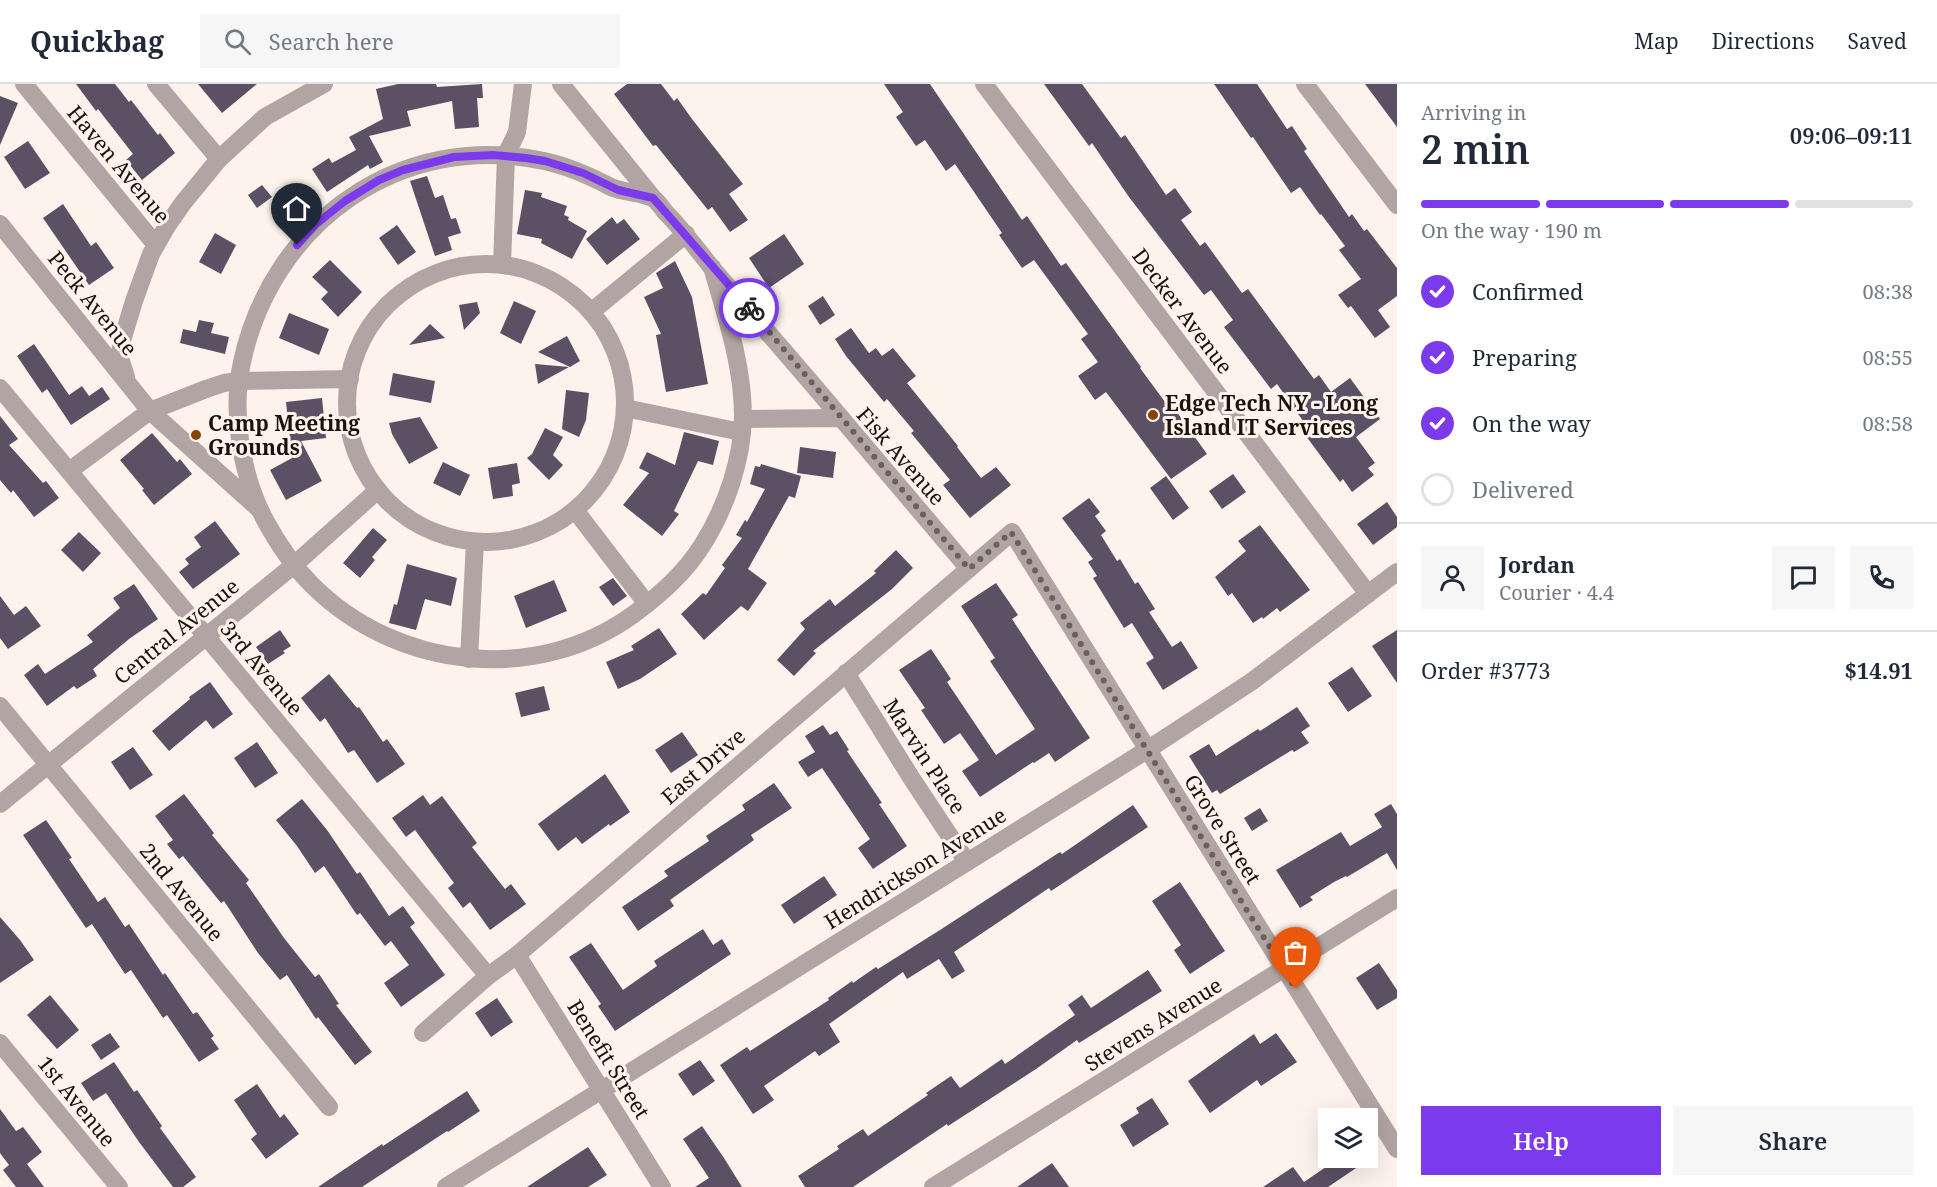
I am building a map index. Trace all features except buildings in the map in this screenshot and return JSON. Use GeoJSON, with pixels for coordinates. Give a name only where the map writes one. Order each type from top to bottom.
{"type":"FeatureCollection","features":[{"type":"Feature","properties":{"kind":"street","name":"Haven Avenue"},"geometry":{"type":"LineString","coordinates":[[24,84],[156,245]]}},
{"type":"Feature","properties":{"kind":"street"},"geometry":{"type":"LineString","coordinates":[[156,84],[219,159]]}},
{"type":"Feature","properties":{"kind":"street"},"geometry":{"type":"LineString","coordinates":[[128,384],[120,358],[121,344],[134,301],[156,245],[183,203],[219,159],[296,90],[324,84]]}},
{"type":"Feature","properties":{"kind":"street"},"geometry":{"type":"LineString","coordinates":[[502,265],[506,155],[517,132],[523,84]]}},
{"type":"Feature","properties":{"kind":"street"},"geometry":{"type":"LineString","coordinates":[[561,84],[653,198],[841,418]]}},
{"type":"Feature","properties":{"kind":"street","name":"Decker Avenue"},"geometry":{"type":"LineString","coordinates":[[984,84],[1368,594]]}},
{"type":"Feature","properties":{"kind":"street"},"geometry":{"type":"LineString","coordinates":[[1305,84],[1397,205]]}},
{"type":"Feature","properties":{"kind":"street"},"geometry":{"type":"LineString","coordinates":[[653,198],[618,190],[583,173],[545,161],[506,155],[454,157],[428,162],[379,180],[334,208],[297,245],[268,288],[248,336],[238,381],[238,413],[243,455],[252,488],[276,539],[294,565],[335,606],[359,622],[384,636],[440,655],[500,660],[530,657],[590,640],[618,626],[663,593],[681,574],[710,533],[730,486],[737,462],[742,426],[740,371],[712,267]]}},
{"type":"Feature","properties":{"kind":"street","name":"Peck Avenue"},"geometry":{"type":"LineString","coordinates":[[0,224],[150,411]]}},
{"type":"Feature","properties":{"kind":"street"},"geometry":{"type":"LineString","coordinates":[[591,312],[686,234]]}},
{"type":"Feature","properties":{"kind":"street"},"geometry":{"type":"LineString","coordinates":[[476,264],[502,265],[522,269],[560,285],[577,297],[591,312],[606,332],[617,355],[624,380],[625,408],[620,434],[607,472],[596,490],[575,510],[542,531],[497,542],[475,542],[453,538],[412,520],[378,490],[367,474],[352,437],[348,399],[350,379],[357,354],[368,330],[384,309],[403,291],[426,278],[450,269],[476,264]]}},
{"type":"Feature","properties":{"kind":"street"},"geometry":{"type":"LineString","coordinates":[[69,471],[150,411],[224,382],[350,379]]}},
{"type":"Feature","properties":{"kind":"street","name":"3rd Avenue"},"geometry":{"type":"LineString","coordinates":[[0,388],[488,976]]}},
{"type":"Feature","properties":{"kind":"street","name":"Fisk Avenue"},"geometry":{"type":"LineString","coordinates":[[625,408],[742,426],[841,418],[969,569]]}},
{"type":"Feature","properties":{"kind":"street"},"geometry":{"type":"LineString","coordinates":[[150,411],[261,511]]}},
{"type":"Feature","properties":{"kind":"street","name":"Central Avenue"},"geometry":{"type":"LineString","coordinates":[[0,804],[294,565],[378,490]]}},
{"type":"Feature","properties":{"kind":"street"},"geometry":{"type":"LineString","coordinates":[[575,510],[647,604]]}},
{"type":"Feature","properties":{"kind":"street","name":"East Drive"},"geometry":{"type":"LineString","coordinates":[[423,1033],[1011,532]]}},
{"type":"Feature","properties":{"kind":"street","name":"Grove Street"},"geometry":{"type":"LineString","coordinates":[[1011,532],[1397,1149]]}},
{"type":"Feature","properties":{"kind":"street"},"geometry":{"type":"LineString","coordinates":[[469,659],[475,542]]}},
{"type":"Feature","properties":{"kind":"street","name":"Hendrickson Avenue"},"geometry":{"type":"LineString","coordinates":[[446,1187],[1147,750],[1251,682],[1397,572]]}},
{"type":"Feature","properties":{"kind":"street","name":"Marvin Place"},"geometry":{"type":"LineString","coordinates":[[846,673],[967,862]]}},
{"type":"Feature","properties":{"kind":"street","name":"2nd Avenue"},"geometry":{"type":"LineString","coordinates":[[0,706],[329,1107]]}},
{"type":"Feature","properties":{"kind":"street","name":"Stevens Avenue"},"geometry":{"type":"LineString","coordinates":[[933,1187],[1397,898]]}},
{"type":"Feature","properties":{"kind":"street","name":"Benefit Street"},"geometry":{"type":"LineString","coordinates":[[517,955],[662,1187]]}},
{"type":"Feature","properties":{"kind":"street","name":"1st Avenue"},"geometry":{"type":"LineString","coordinates":[[0,1043],[119,1187]]}},
{"type":"Feature","properties":{"kind":"way so far"},"geometry":{"type":"LineString","coordinates":[[749,308],[969,569],[1011,532],[1296,989]]}},
{"type":"Feature","properties":{"kind":"place","name":"Edge Tech NY - Long Island IT Services"},"geometry":{"type":"Point","coordinates":[1153,415]}},
{"type":"Feature","properties":{"kind":"place","name":"Camp Meeting Grounds"},"geometry":{"type":"Point","coordinates":[196,435]}},
{"type":"Feature","properties":{"kind":"route"},"geometry":{"type":"LineString","coordinates":[[297,245],[334,208],[379,180],[428,162],[454,157],[506,155],[545,161],[583,173],[618,190],[653,198],[749,308]]}}]}
